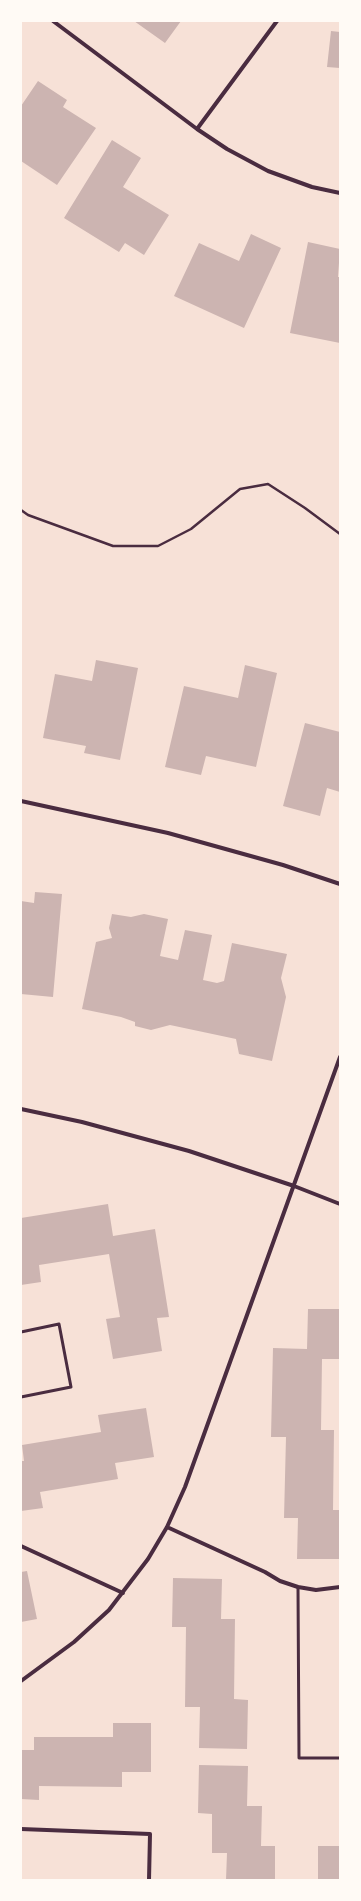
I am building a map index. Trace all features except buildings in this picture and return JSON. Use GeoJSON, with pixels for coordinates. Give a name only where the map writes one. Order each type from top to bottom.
{"type":"FeatureCollection","features":[{"type":"Feature","properties":{"kind":"street"},"geometry":{"type":"LineString","coordinates":[[53,21],[226,149],[268,171],[312,187],[340,193]]}},
{"type":"Feature","properties":{"kind":"street"},"geometry":{"type":"LineString","coordinates":[[197,129],[278,21]]}},
{"type":"Feature","properties":{"kind":"street"},"geometry":{"type":"LineString","coordinates":[[21,802],[168,833],[283,865],[340,884]]}},
{"type":"Feature","properties":{"kind":"street"},"geometry":{"type":"LineString","coordinates":[[21,1681],[74,1642],[109,1610],[148,1559],[167,1527],[184,1487],[340,1057]]}},
{"type":"Feature","properties":{"kind":"street"},"geometry":{"type":"LineString","coordinates":[[21,1109],[82,1122],[189,1151],[294,1186],[340,1204]]}},
{"type":"Feature","properties":{"kind":"street"},"geometry":{"type":"LineString","coordinates":[[167,1527],[265,1572],[280,1581],[298,1587],[316,1590],[340,1587]]}},
{"type":"Feature","properties":{"kind":"street"},"geometry":{"type":"LineString","coordinates":[[21,1546],[123,1593]]}},
{"type":"Feature","properties":{"kind":"street"},"geometry":{"type":"LineString","coordinates":[[21,1829],[150,1834],[149,1880]]}},
{"type":"Feature","properties":{"kind":"lane"},"geometry":{"type":"LineString","coordinates":[[21,1332],[59,1324],[72,1387],[21,1397]]}},
{"type":"Feature","properties":{"kind":"lane"},"geometry":{"type":"LineString","coordinates":[[298,1587],[299,1758],[340,1758]]}},
{"type":"Feature","properties":{"kind":"path"},"geometry":{"type":"LineString","coordinates":[[21,510],[28,515],[113,546],[158,546],[191,529],[240,489],[268,484],[305,508],[340,534]]}}]}
